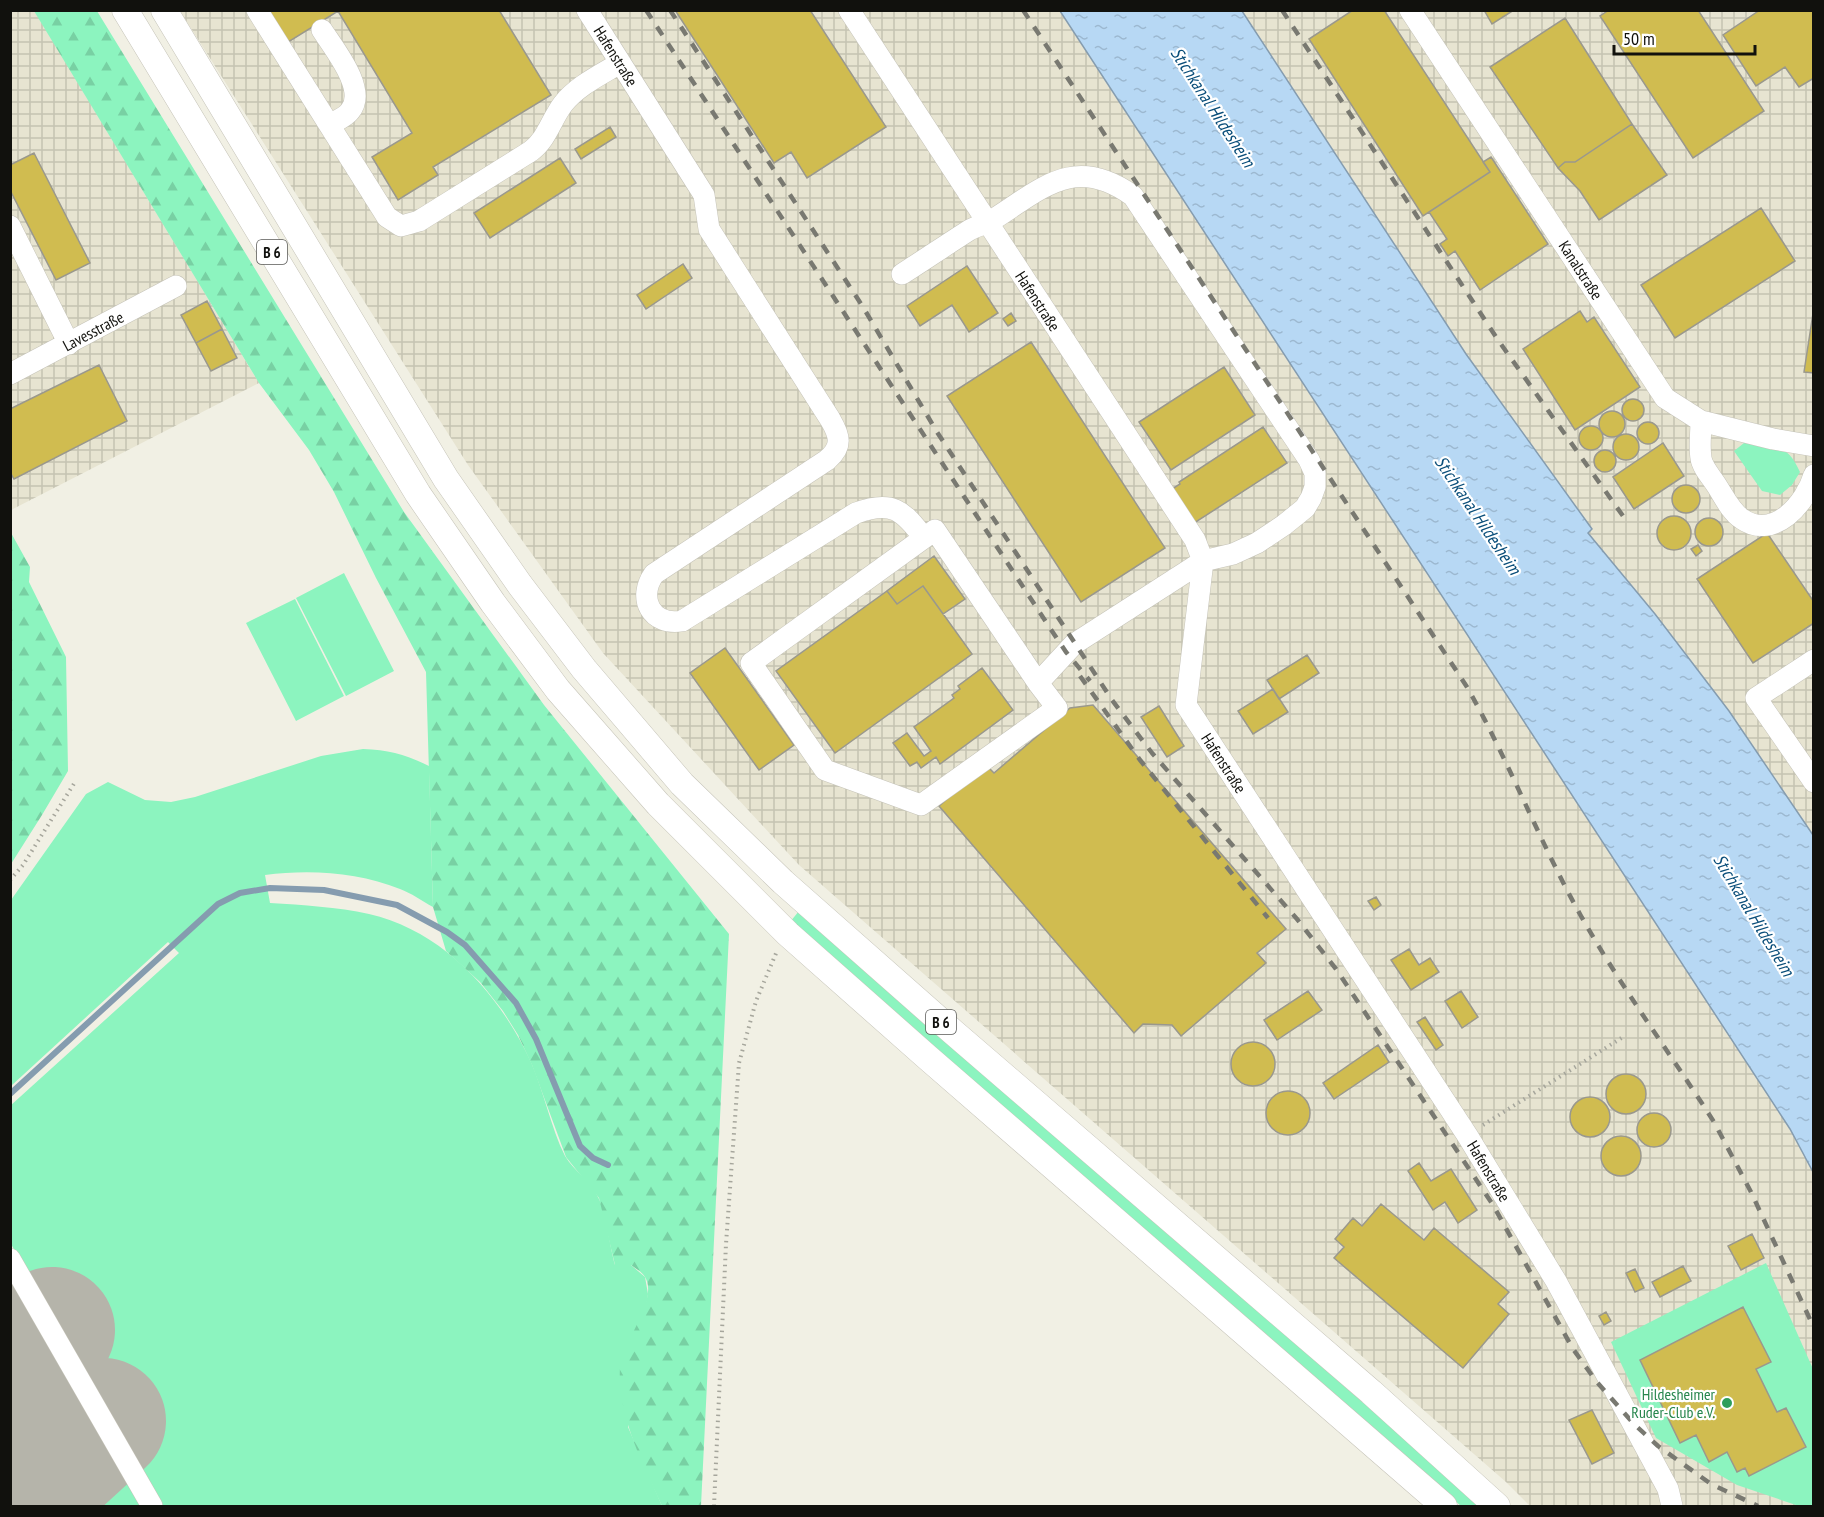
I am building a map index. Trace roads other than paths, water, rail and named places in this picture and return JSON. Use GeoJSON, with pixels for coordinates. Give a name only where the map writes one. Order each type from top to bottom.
{"type":"FeatureCollection","features":[{"type":"Feature","properties":{"kind":"main road","name":"B 6"},"geometry":{"type":"LineString","coordinates":[[125,10],[418,494],[493,603],[558,690],[658,804],[788,934],[1444,1506]]}},
{"type":"Feature","properties":{"kind":"main road","name":"B 6"},"geometry":{"type":"LineString","coordinates":[[164,10],[446,479],[520,585],[584,669],[682,784],[810,906],[1371,1392],[1497,1506]]}},
{"type":"Feature","properties":{"kind":"street"},"geometry":{"type":"LineString","coordinates":[[257,10],[387,217],[401,226],[419,221],[531,151],[544,139],[568,97],[620,63]]}},
{"type":"Feature","properties":{"kind":"street","name":"Hafenstraße"},"geometry":{"type":"LineString","coordinates":[[587,10],[704,195],[709,229],[830,419],[839,442],[837,452],[827,460],[654,574],[646,591],[650,609],[665,621],[682,621],[856,513],[871,507],[886,506],[897,510],[908,517],[924,538]]}},
{"type":"Feature","properties":{"kind":"street","name":"Hafenstraße"},"geometry":{"type":"LineString","coordinates":[[849,10],[1195,540],[1203,561],[1186,705],[1467,1135],[1556,1281],[1668,1489],[1672,1506]]}},
{"type":"Feature","properties":{"kind":"street","name":"Kanalstraße"},"geometry":{"type":"LineString","coordinates":[[1410,10],[1665,398],[1701,421],[1773,439],[1814,446]]}},
{"type":"Feature","properties":{"kind":"street"},"geometry":{"type":"LineString","coordinates":[[322,30],[352,80],[357,97],[350,112],[330,124]]}},
{"type":"Feature","properties":{"kind":"street"},"geometry":{"type":"LineString","coordinates":[[902,274],[970,230],[987,223],[1051,183],[1074,177],[1098,178],[1116,184],[1133,196],[1309,460],[1315,473],[1316,487],[1305,508],[1284,525],[1257,543],[1233,554],[1203,561],[1074,644],[1038,683]]}},
{"type":"Feature","properties":{"kind":"street"},"geometry":{"type":"LineString","coordinates":[[10,226],[69,344]]}},
{"type":"Feature","properties":{"kind":"street","name":"Lavesstraße"},"geometry":{"type":"LineString","coordinates":[[10,374],[176,286]]}},
{"type":"Feature","properties":{"kind":"street"},"geometry":{"type":"LineString","coordinates":[[1701,421],[1701,460],[1728,504],[1742,519],[1756,525],[1775,524],[1794,511],[1814,475]]}},
{"type":"Feature","properties":{"kind":"street"},"geometry":{"type":"LineString","coordinates":[[935,530],[1038,683],[1057,708],[921,805],[825,770],[751,663],[935,530]]}},
{"type":"Feature","properties":{"kind":"street"},"geometry":{"type":"LineString","coordinates":[[1814,660],[1756,698],[1814,782]]}},
{"type":"Feature","properties":{"kind":"street"},"geometry":{"type":"LineString","coordinates":[[10,1258],[152,1506]]}},
{"type":"Feature","properties":{"kind":"water","name":"Stichkanal Hildesheim"},"geometry":{"type":"Polygon","coordinates":[[[1060,11],[1242,11],[1466,354],[1592,529],[1588,533],[1655,614],[1729,711],[1813,835],[1813,1172],[1790,1129],[1060,11]]]}},
{"type":"Feature","properties":{"kind":"waterway"},"geometry":{"type":"LineString","coordinates":[[10,1094],[218,904],[240,893],[270,888],[324,890],[397,905],[447,932],[465,945],[516,1003],[536,1039],[580,1146],[593,1158],[608,1165]]}},
{"type":"Feature","properties":{"kind":"railway"},"geometry":{"type":"LineString","coordinates":[[646,10],[1048,625],[1066,652],[1090,681]]}},
{"type":"Feature","properties":{"kind":"railway"},"geometry":{"type":"LineString","coordinates":[[670,10],[863,307],[937,432],[1112,700],[1152,753],[1297,919],[1336,969],[1493,1205],[1573,1349],[1596,1381],[1634,1424],[1658,1446],[1711,1484],[1758,1506]]}},
{"type":"Feature","properties":{"kind":"railway"},"geometry":{"type":"LineString","coordinates":[[1023,10],[1467,687],[1497,743],[1551,859],[1581,916],[1629,994],[1714,1122],[1751,1192],[1814,1328]]}},
{"type":"Feature","properties":{"kind":"railway"},"geometry":{"type":"LineString","coordinates":[[1282,10],[1498,340],[1623,516]]}},
{"type":"Feature","properties":{"kind":"railway"},"geometry":{"type":"LineString","coordinates":[[1080,676],[1140,760],[1268,918]]}},
{"type":"Feature","properties":{"kind":"place","name":"Hildesheimer Ruder-Club e.V."},"geometry":{"type":"Point","coordinates":[1727,1403]}}]}
